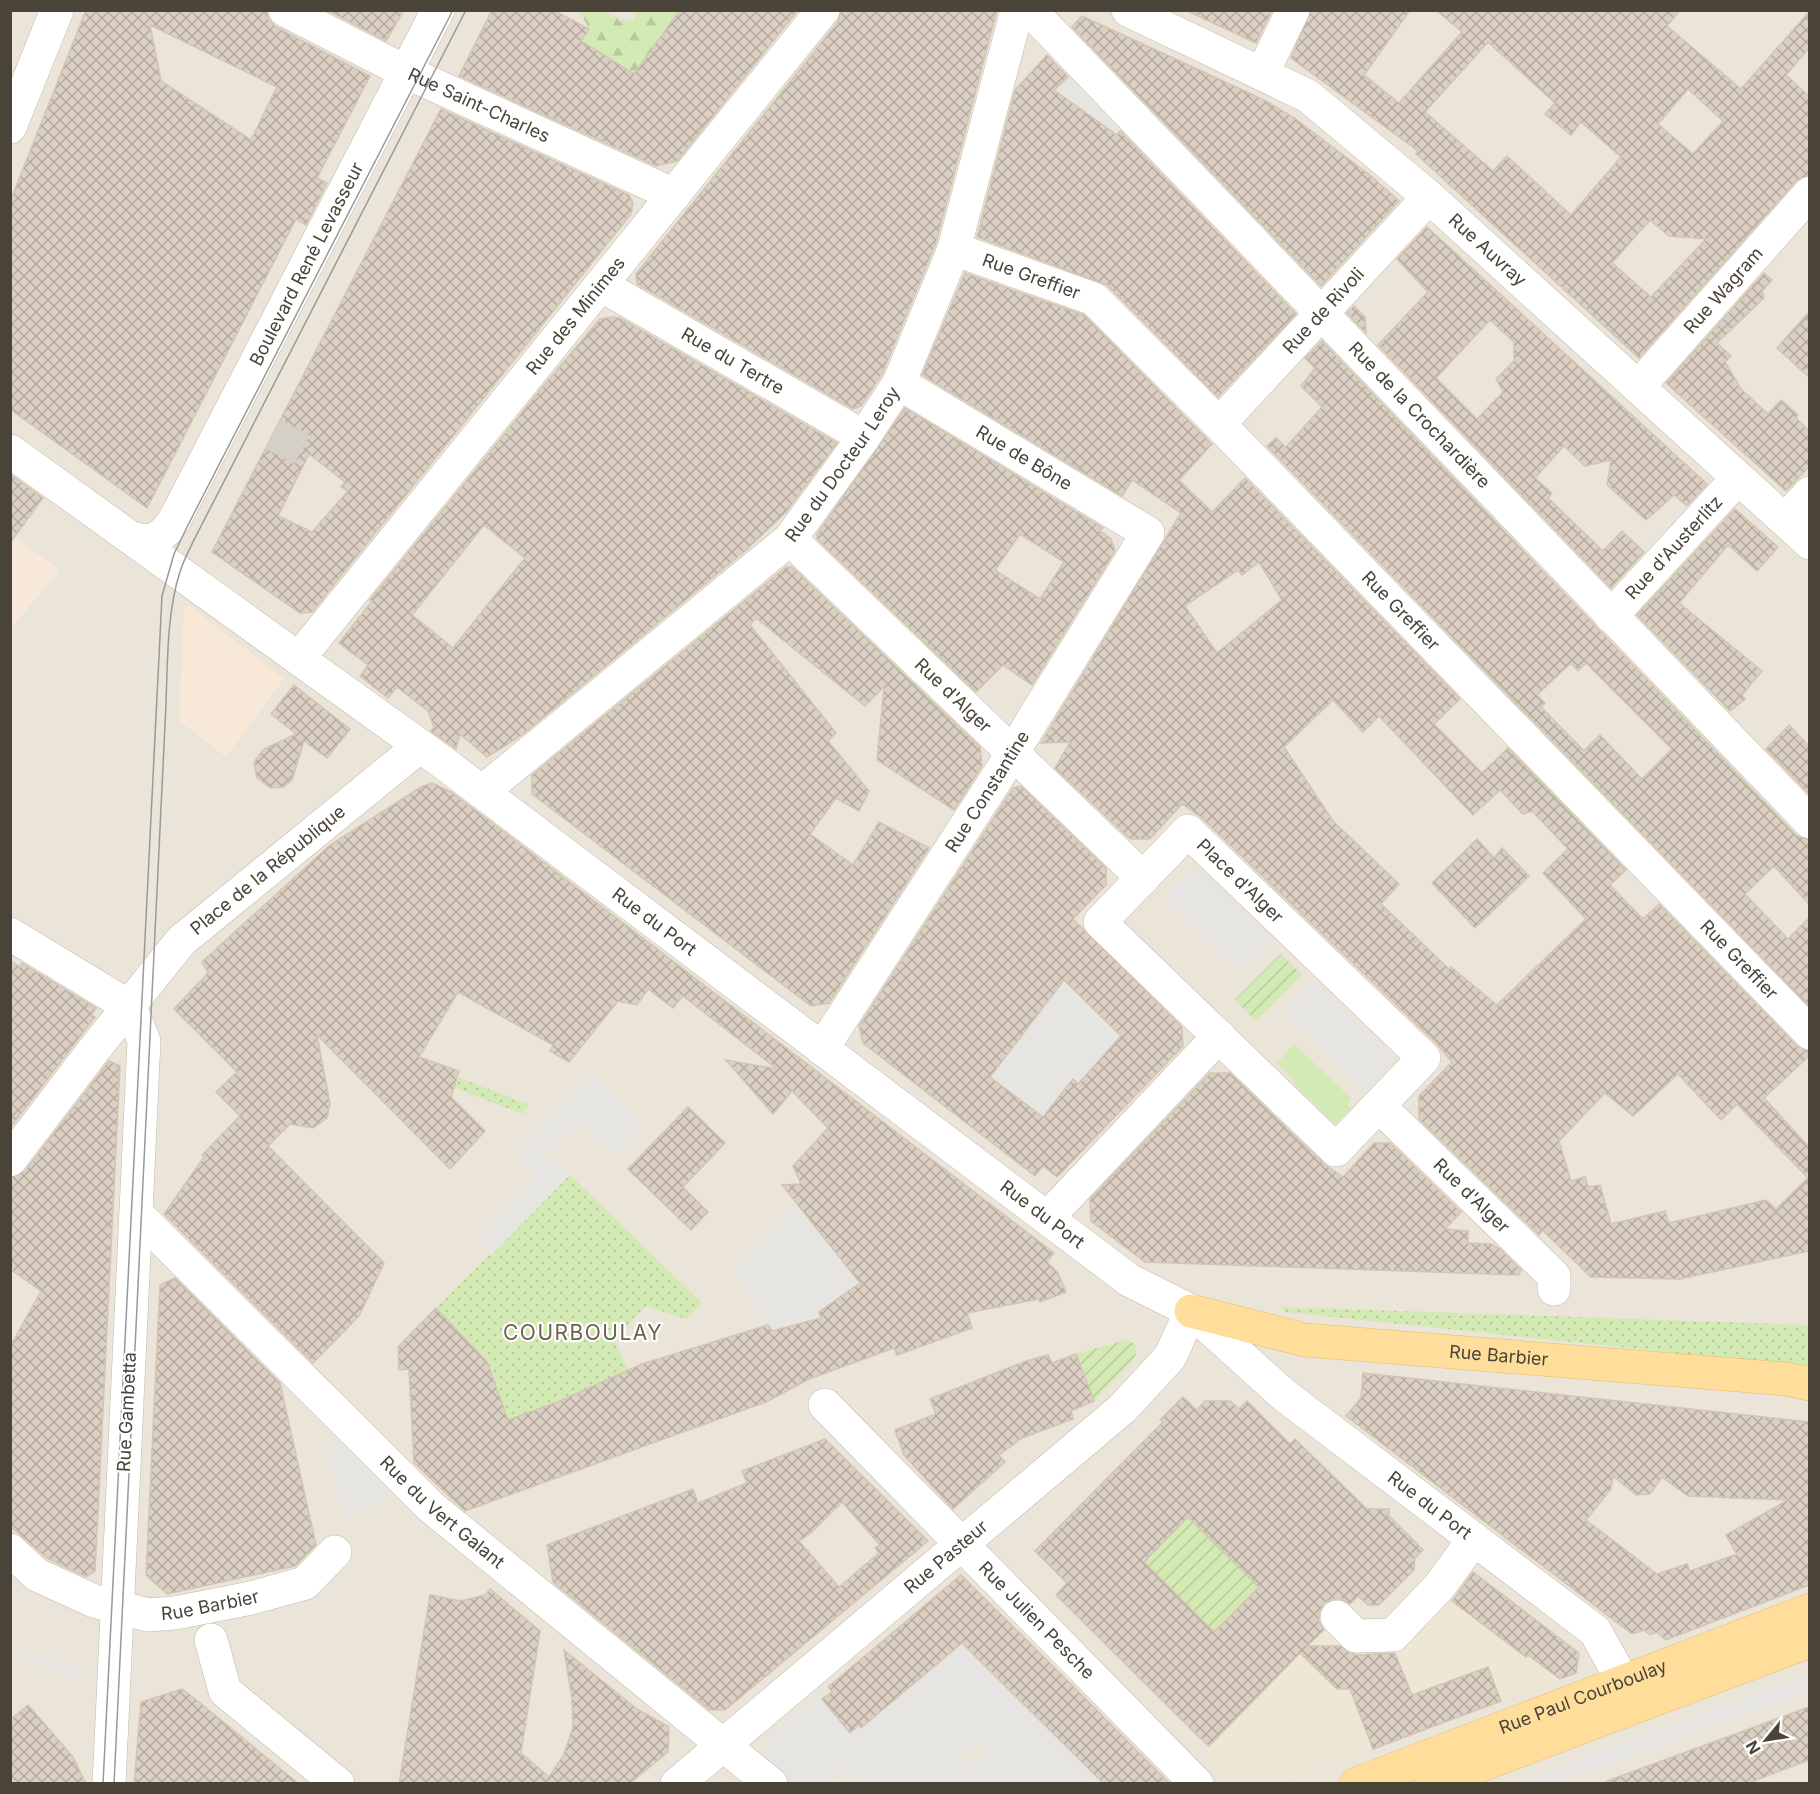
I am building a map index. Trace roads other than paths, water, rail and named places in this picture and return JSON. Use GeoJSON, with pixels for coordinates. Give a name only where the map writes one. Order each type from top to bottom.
{"type":"FeatureCollection","features":[{"type":"Feature","properties":{"kind":"main road","name":"Rue Barbier"},"geometry":{"type":"LineString","coordinates":[[1191,1311],[1305,1340],[1786,1379],[1809,1384]]}},
{"type":"Feature","properties":{"kind":"main road","name":"Rue Paul Courboulay"},"geometry":{"type":"LineString","coordinates":[[1356,1784],[1624,1683],[1809,1610]]}},
{"type":"Feature","properties":{"kind":"main road","name":"Rue Paul Courboulay"},"geometry":{"type":"LineString","coordinates":[[1431,1784],[1809,1641]]}},
{"type":"Feature","properties":{"kind":"street"},"geometry":{"type":"LineString","coordinates":[[10,127],[57,10]]}},
{"type":"Feature","properties":{"kind":"street","name":"Rue Saint-Charles"},"geometry":{"type":"LineString","coordinates":[[285,10],[406,72],[674,195]]}},
{"type":"Feature","properties":{"kind":"street","name":"Boulevard René Levasseur"},"geometry":{"type":"LineString","coordinates":[[133,538],[144,541],[155,540],[167,531],[175,519],[438,10]]}},
{"type":"Feature","properties":{"kind":"street","name":"Rue des Minimes"},"geometry":{"type":"LineString","coordinates":[[299,658],[823,10]]}},
{"type":"Feature","properties":{"kind":"street","name":"Rue du Docteur Leroy"},"geometry":{"type":"LineString","coordinates":[[482,792],[790,539],[864,437],[899,383],[954,249],[1017,10]]}},
{"type":"Feature","properties":{"kind":"street","name":"Rue de la Crochardière"},"geometry":{"type":"LineString","coordinates":[[1030,10],[1809,822]]}},
{"type":"Feature","properties":{"kind":"street","name":"Rue Auvray"},"geometry":{"type":"LineString","coordinates":[[1128,10],[1308,96],[1429,197],[1809,543]]}},
{"type":"Feature","properties":{"kind":"street"},"geometry":{"type":"LineString","coordinates":[[1262,74],[1293,10]]}},
{"type":"Feature","properties":{"kind":"street","name":"Rue Wagram"},"geometry":{"type":"LineString","coordinates":[[1638,387],[1809,193]]}},
{"type":"Feature","properties":{"kind":"street","name":"Rue de Rivoli"},"geometry":{"type":"LineString","coordinates":[[1219,424],[1429,197]]}},
{"type":"Feature","properties":{"kind":"street","name":"Rue Greffier"},"geometry":{"type":"LineString","coordinates":[[954,249],[1094,299],[1219,424],[1809,1033]]}},
{"type":"Feature","properties":{"kind":"street","name":"Rue du Tertre"},"geometry":{"type":"LineString","coordinates":[[601,285],[864,437]]}},
{"type":"Feature","properties":{"kind":"street","name":"Rue de Bône"},"geometry":{"type":"LineString","coordinates":[[899,383],[1148,533]]}},
{"type":"Feature","properties":{"kind":"street"},"geometry":{"type":"LineString","coordinates":[[10,451],[430,753]]}},
{"type":"Feature","properties":{"kind":"street","name":"Rue d'Austerlitz"},"geometry":{"type":"LineString","coordinates":[[1611,616],[1738,478]]}},
{"type":"Feature","properties":{"kind":"street"},"geometry":{"type":"LineString","coordinates":[[1785,520],[1809,493]]}},
{"type":"Feature","properties":{"kind":"street","name":"Rue Constantine"},"geometry":{"type":"LineString","coordinates":[[822,1049],[1013,753],[1148,533]]}},
{"type":"Feature","properties":{"kind":"street","name":"Rue d'Alger"},"geometry":{"type":"LineString","coordinates":[[790,539],[1143,878]]}},
{"type":"Feature","properties":{"kind":"street","name":"Rue du Port"},"geometry":{"type":"LineString","coordinates":[[430,753],[1129,1281],[1191,1311],[1284,1395],[1595,1631],[1624,1683]]}},
{"type":"Feature","properties":{"kind":"street","name":"Place de la République"},"geometry":{"type":"LineString","coordinates":[[10,1160],[93,1050],[181,942],[430,753]]}},
{"type":"Feature","properties":{"kind":"street","name":"Place d'Alger"},"geometry":{"type":"LineString","coordinates":[[1188,831],[1424,1058],[1336,1150],[1100,922],[1143,878],[1188,831]]}},
{"type":"Feature","properties":{"kind":"street"},"geometry":{"type":"LineString","coordinates":[[10,934],[130,1007]]}},
{"type":"Feature","properties":{"kind":"street","name":"Rue Gambetta"},"geometry":{"type":"LineString","coordinates":[[109,1784],[115,1606],[144,1041],[130,1007]]}},
{"type":"Feature","properties":{"kind":"street"},"geometry":{"type":"LineString","coordinates":[[1047,1218],[1219,1036]]}},
{"type":"Feature","properties":{"kind":"street","name":"Rue d'Alger"},"geometry":{"type":"LineString","coordinates":[[1378,1106],[1554,1283]]}},
{"type":"Feature","properties":{"kind":"street","name":"Rue du Vert Galant"},"geometry":{"type":"LineString","coordinates":[[136,1218],[142,1219],[431,1506],[771,1784]]}},
{"type":"Feature","properties":{"kind":"street","name":"Rue Pasteur"},"geometry":{"type":"LineString","coordinates":[[677,1784],[1124,1408],[1170,1357],[1191,1311]]}},
{"type":"Feature","properties":{"kind":"street","name":"Rue Julien Pesche"},"geometry":{"type":"LineString","coordinates":[[825,1405],[1197,1784]]}},
{"type":"Feature","properties":{"kind":"street"},"geometry":{"type":"LineString","coordinates":[[1336,1617],[1356,1636],[1393,1635],[1438,1587],[1474,1539]]}},
{"type":"Feature","properties":{"kind":"street","name":"Rue Barbier"},"geometry":{"type":"LineString","coordinates":[[10,1550],[37,1575],[94,1601],[148,1615],[175,1613],[251,1598],[305,1583],[335,1552]]}},
{"type":"Feature","properties":{"kind":"street"},"geometry":{"type":"LineString","coordinates":[[211,1640],[225,1691],[338,1784]]}},
{"type":"Feature","properties":{"kind":"tunnel"},"geometry":{"type":"LineString","coordinates":[[273,434],[310,454]]}},
{"type":"Feature","properties":{"kind":"tram line"},"geometry":{"type":"LineString","coordinates":[[103,1784],[162,596],[174,554],[187,527],[453,10]]}},
{"type":"Feature","properties":{"kind":"tram line"},"geometry":{"type":"LineString","coordinates":[[114,1784],[168,647],[175,590],[192,543],[466,10]]}},
{"type":"Feature","properties":{"kind":"district","name":"COURBOULAY"},"geometry":{"type":"Point","coordinates":[583,1333]}}]}
